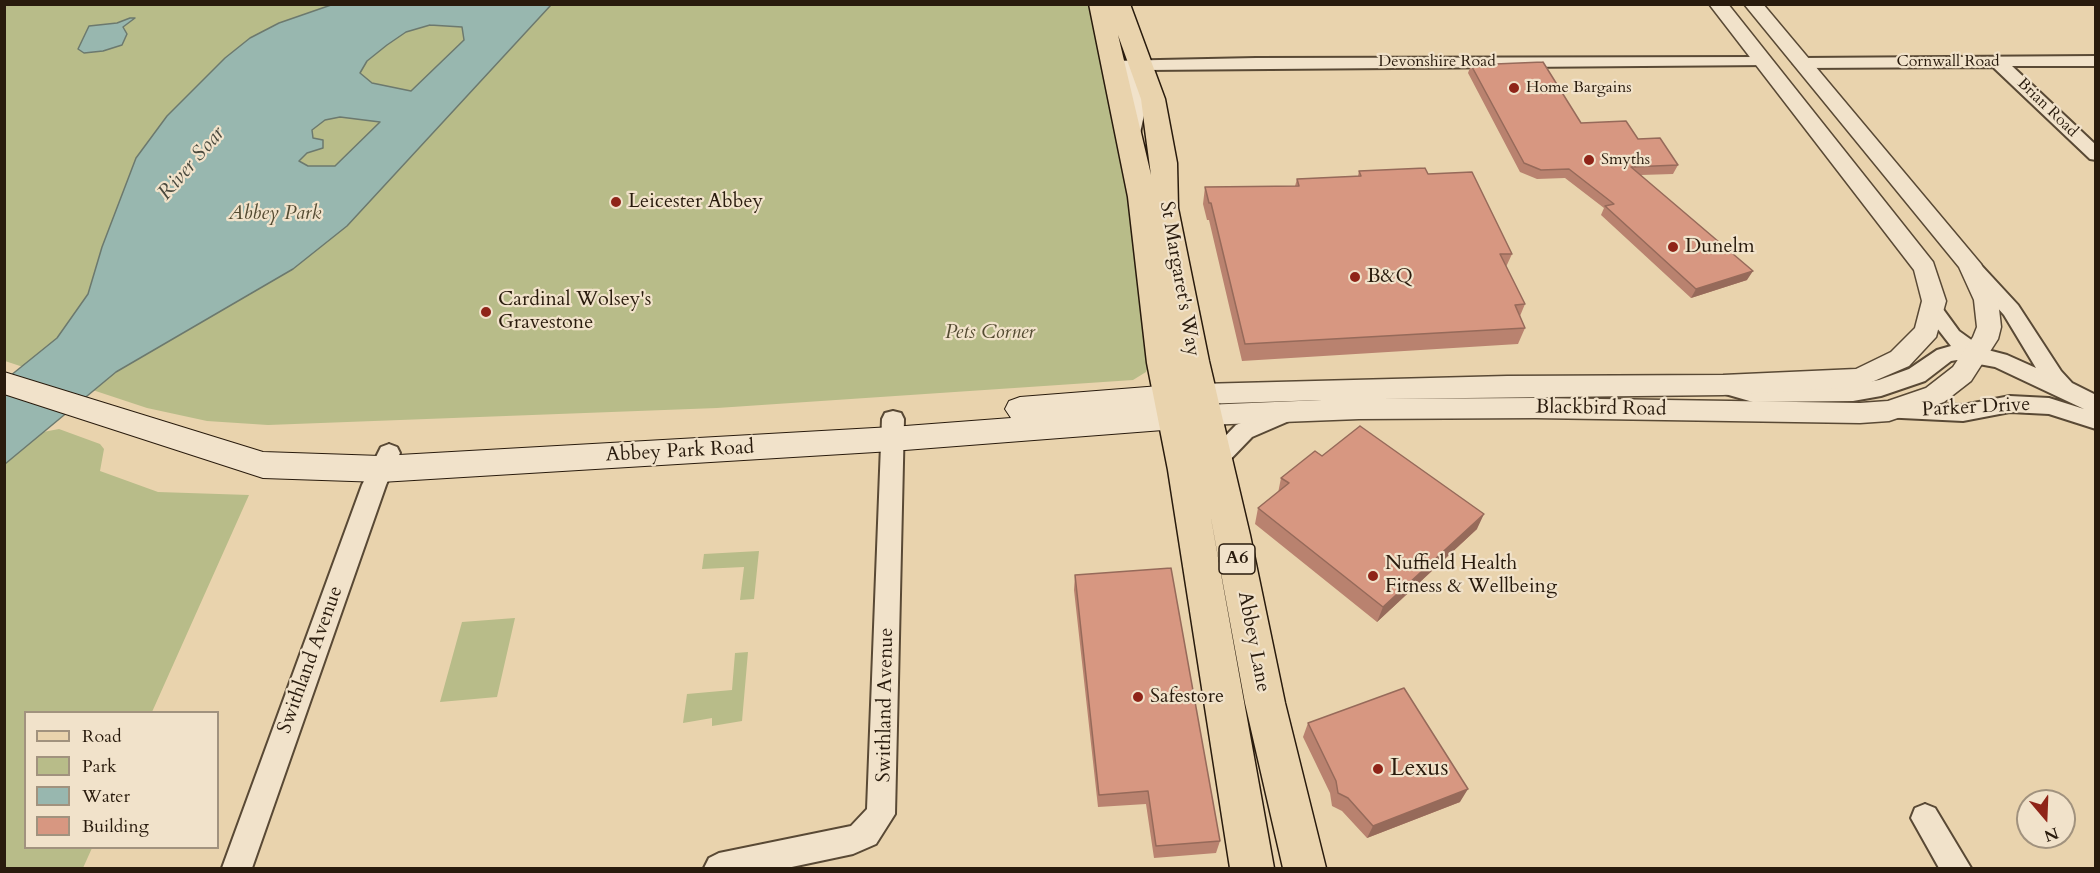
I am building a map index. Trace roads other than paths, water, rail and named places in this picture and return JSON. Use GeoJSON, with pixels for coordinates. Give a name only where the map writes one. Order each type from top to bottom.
{"type":"FeatureCollection","features":[{"type":"Feature","properties":{"kind":"main road","name":"St Margaret's Way"},"geometry":{"type":"LineString","coordinates":[[1100,4],[1129,144],[1143,196],[1163,363],[1188,406]]}},
{"type":"Feature","properties":{"kind":"main road","name":"St Margaret's Way"},"geometry":{"type":"LineString","coordinates":[[1119,4],[1159,127],[1164,163],[1164,208],[1188,406]]}},
{"type":"Feature","properties":{"kind":"main road","name":"Abbey Park Road"},"geometry":{"type":"LineString","coordinates":[[4,383],[263,465],[385,461],[892,429],[1188,406]]}},
{"type":"Feature","properties":{"kind":"main road","name":"Abbey Lane"},"geometry":{"type":"LineString","coordinates":[[1188,406],[1216,460],[1265,703],[1305,868]]}},
{"type":"Feature","properties":{"kind":"main road","name":"Abbey Lane"},"geometry":{"type":"LineString","coordinates":[[1188,406],[1252,868]]}},
{"type":"Feature","properties":{"kind":"street"},"geometry":{"type":"LineString","coordinates":[[1718,4],[1925,268],[1934,301],[1933,310]]}},
{"type":"Feature","properties":{"kind":"street","name":"Blackbird Road"},"geometry":{"type":"LineString","coordinates":[[1188,406],[1603,397],[1889,411],[1935,395],[1962,374],[1976,354],[1989,327],[1986,300],[1969,264],[1753,4]]}},
{"type":"Feature","properties":{"kind":"street","name":"Cornwall Road"},"geometry":{"type":"LineString","coordinates":[[1801,63],[2096,61]]}},
{"type":"Feature","properties":{"kind":"street","name":"Devonshire Road"},"geometry":{"type":"LineString","coordinates":[[1112,66],[1256,63],[1762,62]]}},
{"type":"Feature","properties":{"kind":"street"},"geometry":{"type":"LineString","coordinates":[[1762,62],[1801,63]]}},
{"type":"Feature","properties":{"kind":"street","name":"Brian Road"},"geometry":{"type":"LineString","coordinates":[[1998,62],[2096,155]]}},
{"type":"Feature","properties":{"kind":"street"},"geometry":{"type":"LineString","coordinates":[[1129,144],[1135,115],[1132,71],[1141,66]]}},
{"type":"Feature","properties":{"kind":"street","name":"Parker Drive"},"geometry":{"type":"LineString","coordinates":[[1969,264],[2011,310],[2043,364],[2064,389]]}},
{"type":"Feature","properties":{"kind":"street","name":"Blackbird Road"},"geometry":{"type":"LineString","coordinates":[[1188,406],[1290,411],[1603,397],[1723,385],[1860,378],[1900,359],[1927,331],[1933,310]]}},
{"type":"Feature","properties":{"kind":"street","name":"Parker Drive"},"geometry":{"type":"LineString","coordinates":[[1933,310],[1952,336],[1976,354],[2011,377],[2096,420]]}},
{"type":"Feature","properties":{"kind":"street","name":"Blackbird Road"},"geometry":{"type":"LineString","coordinates":[[1723,385],[1754,394],[1853,393],[1881,388],[1917,375],[1944,356],[1957,352],[1976,354]]}},
{"type":"Feature","properties":{"kind":"street","name":"Parker Drive"},"geometry":{"type":"LineString","coordinates":[[1976,354],[2008,363],[2096,405]]}},
{"type":"Feature","properties":{"kind":"street","name":"Parker Drive"},"geometry":{"type":"LineString","coordinates":[[1889,411],[1963,413],[2020,404],[2049,406],[2096,420]]}},
{"type":"Feature","properties":{"kind":"street"},"geometry":{"type":"LineString","coordinates":[[1216,460],[1244,431],[1290,411]]}},
{"type":"Feature","properties":{"kind":"street","name":"Swithland Avenue"},"geometry":{"type":"LineString","coordinates":[[719,868],[853,840],[866,834],[881,814],[892,429]]}},
{"type":"Feature","properties":{"kind":"street","name":"Swithland Avenue"},"geometry":{"type":"LineString","coordinates":[[237,868],[385,461]]}},
{"type":"Feature","properties":{"kind":"street"},"geometry":{"type":"LineString","coordinates":[[1925,818],[1956,868]]}},
{"type":"Feature","properties":{"kind":"water","name":"River Soar"},"geometry":{"type":"Polygon","coordinates":[[[331,5],[551,5],[347,226],[293,269],[116,372],[5,464],[5,380],[57,338],[88,294],[102,247],[136,158],[167,116],[225,58],[250,38],[279,23],[331,5]],[[430,25],[406,32],[387,45],[367,61],[360,73],[372,83],[411,91],[464,40],[462,27],[430,25]],[[340,117],[325,120],[312,130],[313,138],[323,140],[323,148],[307,153],[299,161],[308,166],[335,166],[380,122],[340,117]]]}},
{"type":"Feature","properties":{"kind":"water"},"geometry":{"type":"Polygon","coordinates":[[[135,18],[123,27],[127,34],[122,45],[103,51],[84,53],[78,49],[89,26],[117,23],[135,18]]]}},
{"type":"Feature","properties":{"kind":"place","name":"Home Bargains"},"geometry":{"type":"Point","coordinates":[1514,88]}},
{"type":"Feature","properties":{"kind":"place","name":"Smyths"},"geometry":{"type":"Point","coordinates":[1589,160]}},
{"type":"Feature","properties":{"kind":"place","name":"Leicester Abbey"},"geometry":{"type":"Point","coordinates":[616,202]}},
{"type":"Feature","properties":{"kind":"place","name":"Dunelm"},"geometry":{"type":"Point","coordinates":[1673,247]}},
{"type":"Feature","properties":{"kind":"place","name":"B&Q"},"geometry":{"type":"Point","coordinates":[1355,277]}},
{"type":"Feature","properties":{"kind":"place","name":"Cardinal Wolsey's Gravestone"},"geometry":{"type":"Point","coordinates":[486,312]}},
{"type":"Feature","properties":{"kind":"place","name":"Nuffield Health Fitness & Wellbeing"},"geometry":{"type":"Point","coordinates":[1373,576]}},
{"type":"Feature","properties":{"kind":"place","name":"Safestore"},"geometry":{"type":"Point","coordinates":[1138,697]}},
{"type":"Feature","properties":{"kind":"place","name":"Lexus"},"geometry":{"type":"Point","coordinates":[1378,769]}},
{"type":"Feature","properties":{"kind":"park label","name":"Abbey Park"},"geometry":{"type":"Point","coordinates":[275,214]}},
{"type":"Feature","properties":{"kind":"park label","name":"Pets Corner"},"geometry":{"type":"Point","coordinates":[990,333]}}]}
